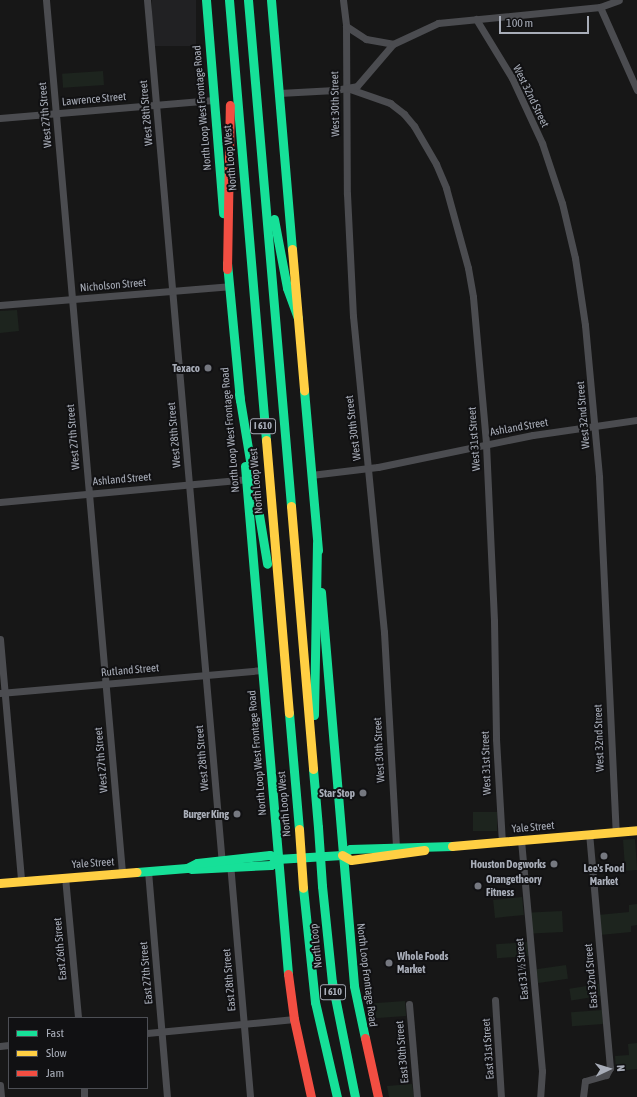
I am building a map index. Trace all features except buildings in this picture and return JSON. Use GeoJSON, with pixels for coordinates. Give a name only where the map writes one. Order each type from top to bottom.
{"type":"FeatureCollection","features":[{"type":"Feature","properties":{"kind":"main road","name":"North Loop West Frontage Road"},"geometry":{"type":"LineString","coordinates":[[206,0],[227,269],[239,394],[277,859]]}},
{"type":"Feature","properties":{"kind":"main road","name":"North Loop West"},"geometry":{"type":"LineString","coordinates":[[228,0],[282,658],[299,829],[303,888]]}},
{"type":"Feature","properties":{"kind":"main road","name":"I 610"},"geometry":{"type":"LineString","coordinates":[[248,0],[310,735]]}},
{"type":"Feature","properties":{"kind":"main road"},"geometry":{"type":"LineString","coordinates":[[271,0],[342,855]]}},
{"type":"Feature","properties":{"kind":"main road"},"geometry":{"type":"LineString","coordinates":[[227,269],[231,23]]}},
{"type":"Feature","properties":{"kind":"main road"},"geometry":{"type":"LineString","coordinates":[[261,151],[287,288],[298,318]]}},
{"type":"Feature","properties":{"kind":"main road"},"geometry":{"type":"LineString","coordinates":[[239,394],[282,658]]}},
{"type":"Feature","properties":{"kind":"main road"},"geometry":{"type":"LineString","coordinates":[[310,735],[316,708],[317,543]]}},
{"type":"Feature","properties":{"kind":"main road","name":"North Loop"},"geometry":{"type":"LineString","coordinates":[[310,735],[322,886],[332,982],[354,1096]]}},
{"type":"Feature","properties":{"kind":"main road","name":"Yale Street"},"geometry":{"type":"LineString","coordinates":[[0,883],[187,868],[197,863],[226,865],[270,855],[277,859],[342,855],[350,849],[396,850],[637,830]]}},
{"type":"Feature","properties":{"kind":"main road","name":"North Loop Frontage Road"},"geometry":{"type":"LineString","coordinates":[[342,855],[358,1013],[378,1097]]}},
{"type":"Feature","properties":{"kind":"main road"},"geometry":{"type":"LineString","coordinates":[[277,859],[294,1019],[311,1097]]}},
{"type":"Feature","properties":{"kind":"main road","name":"North Loop"},"geometry":{"type":"LineString","coordinates":[[303,888],[315,1002],[328,1066],[337,1097]]}},
{"type":"Feature","properties":{"kind":"main road"},"geometry":{"type":"LineString","coordinates":[[328,1066],[332,1097]]}},
{"type":"Feature","properties":{"kind":"street","name":"West 27th Street"},"geometry":{"type":"LineString","coordinates":[[46,0],[122,873]]}},
{"type":"Feature","properties":{"kind":"street","name":"West 28th Street"},"geometry":{"type":"LineString","coordinates":[[148,0],[206,675],[226,865]]}},
{"type":"Feature","properties":{"kind":"street","name":"West 30th Street"},"geometry":{"type":"LineString","coordinates":[[343,0],[346,26],[347,194],[353,316],[384,632],[396,850]]}},
{"type":"Feature","properties":{"kind":"street"},"geometry":{"type":"LineString","coordinates":[[279,92],[347,88],[362,82],[385,50],[393,44],[426,27],[476,18],[600,7],[619,0]]}},
{"type":"Feature","properties":{"kind":"street"},"geometry":{"type":"LineString","coordinates":[[600,7],[637,90]]}},
{"type":"Feature","properties":{"kind":"street","name":"West 32nd Street"},"geometry":{"type":"LineString","coordinates":[[476,18],[529,113],[562,202],[579,284],[595,425],[616,832]]}},
{"type":"Feature","properties":{"kind":"street"},"geometry":{"type":"LineString","coordinates":[[346,26],[366,39],[393,44]]}},
{"type":"Feature","properties":{"kind":"street","name":"West 31st Street"},"geometry":{"type":"LineString","coordinates":[[347,88],[390,103],[404,114],[427,146],[446,188],[463,245],[473,297],[486,444],[494,621],[496,739],[502,842]]}},
{"type":"Feature","properties":{"kind":"street","name":"Lawrence Street"},"geometry":{"type":"LineString","coordinates":[[0,118],[214,100]]}},
{"type":"Feature","properties":{"kind":"street","name":"Nicholson Street"},"geometry":{"type":"LineString","coordinates":[[0,305],[229,286]]}},
{"type":"Feature","properties":{"kind":"street","name":"Ashland Street"},"geometry":{"type":"LineString","coordinates":[[311,475],[369,469],[486,444],[595,425],[637,420]]}},
{"type":"Feature","properties":{"kind":"street","name":"Ashland Street"},"geometry":{"type":"LineString","coordinates":[[0,502],[246,479]]}},
{"type":"Feature","properties":{"kind":"street"},"geometry":{"type":"LineString","coordinates":[[0,639],[2,692],[21,881]]}},
{"type":"Feature","properties":{"kind":"street","name":"Rutland Street"},"geometry":{"type":"LineString","coordinates":[[2,692],[262,670]]}},
{"type":"Feature","properties":{"kind":"street","name":"East 32nd Street"},"geometry":{"type":"LineString","coordinates":[[583,1097],[585,1081],[606,1075],[610,1068],[589,834]]}},
{"type":"Feature","properties":{"kind":"street","name":"East 31½ Street"},"geometry":{"type":"LineString","coordinates":[[521,840],[542,1071],[540,1097]]}},
{"type":"Feature","properties":{"kind":"street","name":"East 28th Street"},"geometry":{"type":"LineString","coordinates":[[226,865],[244,1024],[250,1097]]}},
{"type":"Feature","properties":{"kind":"street","name":"East 27th Street"},"geometry":{"type":"LineString","coordinates":[[148,871],[167,1097]]}},
{"type":"Feature","properties":{"kind":"street","name":"East 26th Street"},"geometry":{"type":"LineString","coordinates":[[65,877],[78,1017]]}},
{"type":"Feature","properties":{"kind":"street","name":"East 31st Street"},"geometry":{"type":"LineString","coordinates":[[496,1000],[501,1097]]}},
{"type":"Feature","properties":{"kind":"street","name":"East 30th Street"},"geometry":{"type":"LineString","coordinates":[[409,1004],[417,1097]]}},
{"type":"Feature","properties":{"kind":"street"},"geometry":{"type":"LineString","coordinates":[[148,1033],[294,1019]]}},
{"type":"Feature","properties":{"kind":"street"},"geometry":{"type":"LineString","coordinates":[[0,1085],[1,1097]]}},
{"type":"Feature","properties":{"kind":"shaded area"},"geometry":{"type":"Polygon","coordinates":[[[152,0],[196,0],[196,46],[152,46],[152,0]]]}},
{"type":"Feature","properties":{"kind":"shaded area"},"geometry":{"type":"Polygon","coordinates":[[[103,71],[104,85],[63,88],[62,74],[103,71]]]}},
{"type":"Feature","properties":{"kind":"shaded area"},"geometry":{"type":"Polygon","coordinates":[[[17,310],[19,331],[0,333],[0,311],[17,310]]]}},
{"type":"Feature","properties":{"kind":"shaded area"},"geometry":{"type":"Polygon","coordinates":[[[473,812],[497,812],[497,831],[473,831],[473,812]]]}},
{"type":"Feature","properties":{"kind":"shaded area"},"geometry":{"type":"Polygon","coordinates":[[[635,839],[637,870],[625,871],[623,840],[635,839]]]}},
{"type":"Feature","properties":{"kind":"shaded area"},"geometry":{"type":"Polygon","coordinates":[[[522,897],[524,915],[495,918],[493,900],[522,897]]]}},
{"type":"Feature","properties":{"kind":"shaded area"},"geometry":{"type":"Polygon","coordinates":[[[637,904],[637,925],[631,926],[631,932],[600,935],[598,915],[629,912],[629,905],[637,904]]]}},
{"type":"Feature","properties":{"kind":"shaded area"},"geometry":{"type":"Polygon","coordinates":[[[562,911],[563,932],[532,934],[531,913],[562,911]]]}},
{"type":"Feature","properties":{"kind":"shaded area"},"geometry":{"type":"Polygon","coordinates":[[[528,942],[529,956],[497,958],[496,944],[528,942]]]}},
{"type":"Feature","properties":{"kind":"shaded area"},"geometry":{"type":"Polygon","coordinates":[[[566,965],[568,979],[538,983],[536,969],[566,965]]]}},
{"type":"Feature","properties":{"kind":"shaded area"},"geometry":{"type":"Polygon","coordinates":[[[599,984],[601,996],[571,1001],[569,989],[599,984]]]}},
{"type":"Feature","properties":{"kind":"shaded area"},"geometry":{"type":"Polygon","coordinates":[[[405,1001],[406,1016],[371,1018],[370,1003],[405,1001]]]}},
{"type":"Feature","properties":{"kind":"shaded area"},"geometry":{"type":"Polygon","coordinates":[[[602,1010],[603,1024],[572,1026],[571,1012],[602,1010]]]}},
{"type":"Feature","properties":{"kind":"shaded area"},"geometry":{"type":"Polygon","coordinates":[[[637,1043],[637,1069],[616,1071],[615,1056],[629,1055],[628,1044],[637,1043]]]}},
{"type":"Feature","properties":{"kind":"shaded area"},"geometry":{"type":"Polygon","coordinates":[[[412,1084],[414,1097],[389,1097],[387,1086],[412,1084]]]}},
{"type":"Feature","properties":{"kind":"traffic: fast"},"geometry":{"type":"LineString","coordinates":[[206,0],[223,213]]}},
{"type":"Feature","properties":{"kind":"traffic: fast"},"geometry":{"type":"LineString","coordinates":[[229,0],[266,440]]}},
{"type":"Feature","properties":{"kind":"traffic: fast"},"geometry":{"type":"LineString","coordinates":[[248,0],[291,506]]}},
{"type":"Feature","properties":{"kind":"traffic: fast"},"geometry":{"type":"LineString","coordinates":[[271,0],[292,249]]}},
{"type":"Feature","properties":{"kind":"traffic: fast"},"geometry":{"type":"LineString","coordinates":[[274,219],[287,288],[298,318]]}},
{"type":"Feature","properties":{"kind":"traffic: fast"},"geometry":{"type":"LineString","coordinates":[[227,263],[240,400]]}},
{"type":"Feature","properties":{"kind":"traffic: fast"},"geometry":{"type":"LineString","coordinates":[[304,390],[318,550]]}},
{"type":"Feature","properties":{"kind":"traffic: fast"},"geometry":{"type":"LineString","coordinates":[[239,394],[267,564]]}},
{"type":"Feature","properties":{"kind":"traffic: fast"},"geometry":{"type":"LineString","coordinates":[[245,466],[288,974]]}},
{"type":"Feature","properties":{"kind":"traffic: fast"},"geometry":{"type":"LineString","coordinates":[[314,715],[317,543]]}},
{"type":"Feature","properties":{"kind":"traffic: fast"},"geometry":{"type":"LineString","coordinates":[[321,592],[354,986],[365,1038]]}},
{"type":"Feature","properties":{"kind":"traffic: fast"},"geometry":{"type":"LineString","coordinates":[[289,713],[299,829]]}},
{"type":"Feature","properties":{"kind":"traffic: fast"},"geometry":{"type":"LineString","coordinates":[[313,769],[318,827]]}},
{"type":"Feature","properties":{"kind":"traffic: fast"},"geometry":{"type":"LineString","coordinates":[[318,827],[322,886]]}},
{"type":"Feature","properties":{"kind":"traffic: fast"},"geometry":{"type":"LineString","coordinates":[[137,872],[187,868],[197,863],[270,855],[277,859],[342,855],[350,849],[452,846]]}},
{"type":"Feature","properties":{"kind":"traffic: fast"},"geometry":{"type":"LineString","coordinates":[[191,869],[271,865],[277,859]]}},
{"type":"Feature","properties":{"kind":"traffic: fast"},"geometry":{"type":"LineString","coordinates":[[322,886],[332,982],[355,1097]]}},
{"type":"Feature","properties":{"kind":"traffic: fast"},"geometry":{"type":"LineString","coordinates":[[303,888],[315,1002],[337,1097]]}},
{"type":"Feature","properties":{"kind":"traffic: slow"},"geometry":{"type":"LineString","coordinates":[[292,249],[304,390]]}},
{"type":"Feature","properties":{"kind":"traffic: slow"},"geometry":{"type":"LineString","coordinates":[[266,440],[289,713]]}},
{"type":"Feature","properties":{"kind":"traffic: slow"},"geometry":{"type":"LineString","coordinates":[[291,506],[313,769]]}},
{"type":"Feature","properties":{"kind":"traffic: slow"},"geometry":{"type":"LineString","coordinates":[[299,829],[303,888]]}},
{"type":"Feature","properties":{"kind":"traffic: slow"},"geometry":{"type":"LineString","coordinates":[[452,846],[637,830]]}},
{"type":"Feature","properties":{"kind":"traffic: slow"},"geometry":{"type":"LineString","coordinates":[[342,855],[351,860],[424,850]]}},
{"type":"Feature","properties":{"kind":"traffic: slow"},"geometry":{"type":"LineString","coordinates":[[0,883],[137,872]]}},
{"type":"Feature","properties":{"kind":"traffic: jam"},"geometry":{"type":"LineString","coordinates":[[227,269],[230,105]]}},
{"type":"Feature","properties":{"kind":"traffic: jam"},"geometry":{"type":"LineString","coordinates":[[288,974],[294,1019],[311,1097]]}},
{"type":"Feature","properties":{"kind":"traffic: jam"},"geometry":{"type":"LineString","coordinates":[[365,1038],[378,1097]]}},
{"type":"Feature","properties":{"kind":"place","name":"Texaco"},"geometry":{"type":"Point","coordinates":[208,368]}},
{"type":"Feature","properties":{"kind":"place","name":"Star Stop"},"geometry":{"type":"Point","coordinates":[363,793]}},
{"type":"Feature","properties":{"kind":"place","name":"Burger King"},"geometry":{"type":"Point","coordinates":[237,814]}},
{"type":"Feature","properties":{"kind":"place","name":"Lee's Food Market"},"geometry":{"type":"Point","coordinates":[604,856]}},
{"type":"Feature","properties":{"kind":"place","name":"Houston Dogworks"},"geometry":{"type":"Point","coordinates":[554,864]}},
{"type":"Feature","properties":{"kind":"place","name":"Orangetheory Fitness"},"geometry":{"type":"Point","coordinates":[478,886]}},
{"type":"Feature","properties":{"kind":"place","name":"Whole Foods Market"},"geometry":{"type":"Point","coordinates":[389,963]}}]}
